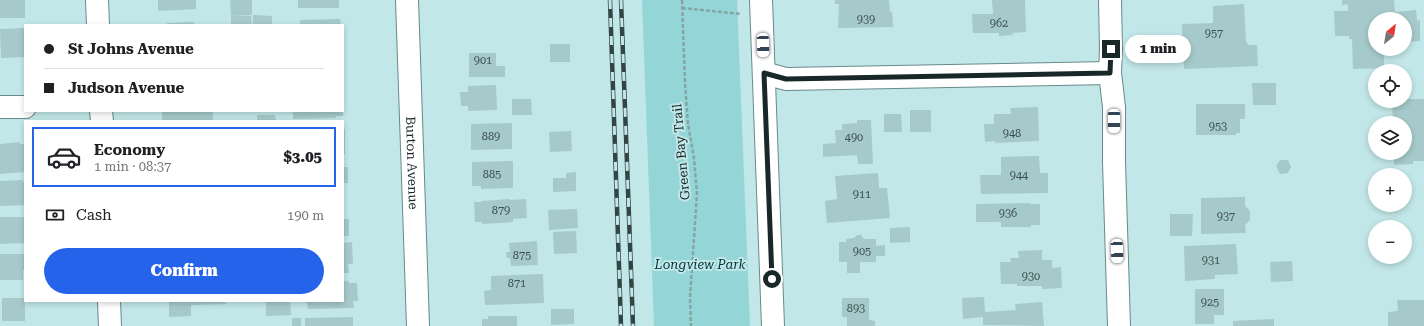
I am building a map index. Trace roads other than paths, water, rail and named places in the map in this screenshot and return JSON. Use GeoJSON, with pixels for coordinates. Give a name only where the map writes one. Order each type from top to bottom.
{"type":"FeatureCollection","features":[{"type":"Feature","properties":{"kind":"street"},"geometry":{"type":"LineString","coordinates":[[97,0],[98,24]]}},
{"type":"Feature","properties":{"kind":"street","name":"Burton Avenue"},"geometry":{"type":"LineString","coordinates":[[407,0],[418,326]]}},
{"type":"Feature","properties":{"kind":"street"},"geometry":{"type":"LineString","coordinates":[[1110,0],[1110,73],[1114,107],[1114,162],[1120,326]]}},
{"type":"Feature","properties":{"kind":"street"},"geometry":{"type":"LineString","coordinates":[[761,8],[773,326]]}},
{"type":"Feature","properties":{"kind":"street"},"geometry":{"type":"LineString","coordinates":[[764,73],[786,79],[1110,73]]}},
{"type":"Feature","properties":{"kind":"street"},"geometry":{"type":"LineString","coordinates":[[0,108],[24,107]]}},
{"type":"Feature","properties":{"kind":"street"},"geometry":{"type":"LineString","coordinates":[[109,302],[110,326]]}},
{"type":"Feature","properties":{"kind":"railway"},"geometry":{"type":"LineString","coordinates":[[610,0],[621,326]]}},
{"type":"Feature","properties":{"kind":"railway"},"geometry":{"type":"LineString","coordinates":[[621,0],[633,326]]}},
{"type":"Feature","properties":{"kind":"park label","name":"Longview Park"},"geometry":{"type":"Point","coordinates":[700,264]}}]}
